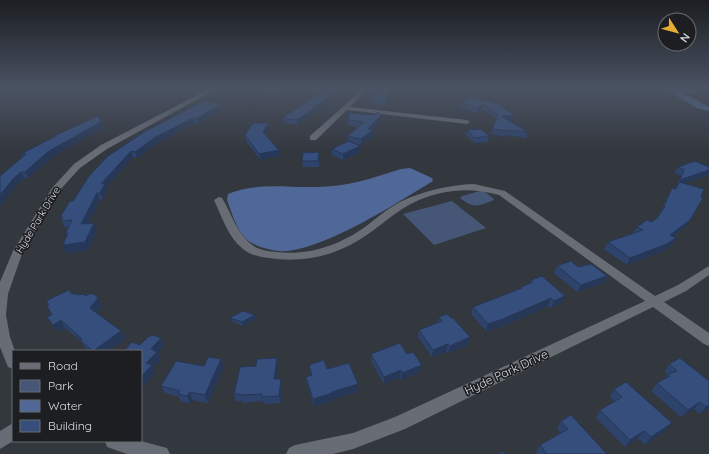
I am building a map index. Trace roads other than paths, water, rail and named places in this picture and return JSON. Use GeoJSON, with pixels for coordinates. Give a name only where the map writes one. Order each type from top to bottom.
{"type":"FeatureCollection","features":[{"type":"Feature","properties":{"kind":"street","name":"Hyde Park Drive"},"geometry":{"type":"LineString","coordinates":[[12,360],[3,337],[0,315],[2,294],[18,251],[55,190],[77,166],[104,147],[175,109]]}},
{"type":"Feature","properties":{"kind":"street"},"geometry":{"type":"LineString","coordinates":[[313,138],[345,109]]}},
{"type":"Feature","properties":{"kind":"street"},"geometry":{"type":"LineString","coordinates":[[356,109],[467,122]]}},
{"type":"Feature","properties":{"kind":"street"},"geometry":{"type":"LineString","coordinates":[[219,200],[233,228],[247,247],[264,254],[280,257],[306,256],[326,251],[354,238],[390,212],[408,202],[434,191],[463,186],[479,186],[492,189],[502,193],[709,340]]}},
{"type":"Feature","properties":{"kind":"street","name":"Hyde Park Drive"},"geometry":{"type":"LineString","coordinates":[[295,454],[353,441],[399,423],[682,288],[709,270]]}},
{"type":"Feature","properties":{"kind":"street"},"geometry":{"type":"LineString","coordinates":[[0,441],[12,432]]}},
{"type":"Feature","properties":{"kind":"street"},"geometry":{"type":"LineString","coordinates":[[115,442],[125,446],[161,454]]}},
{"type":"Feature","properties":{"kind":"water"},"geometry":{"type":"Polygon","coordinates":[[[410,168],[432,178],[433,181],[382,212],[343,232],[324,241],[288,251],[279,251],[259,246],[245,238],[238,228],[227,200],[228,194],[249,188],[272,186],[327,187],[349,184],[401,169],[410,168]]]}}]}
